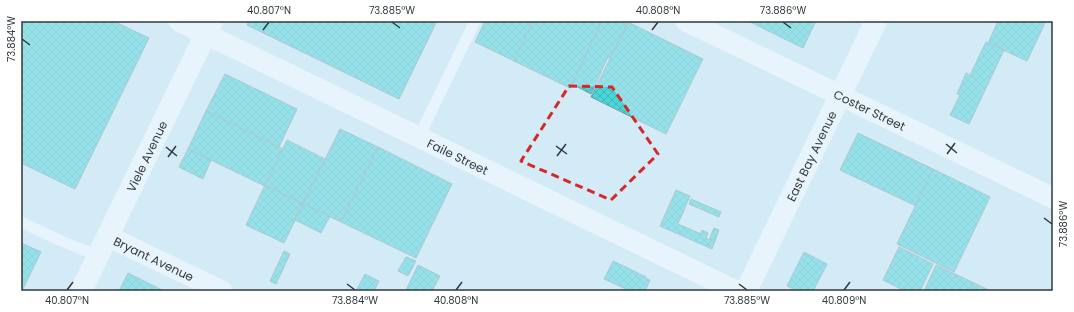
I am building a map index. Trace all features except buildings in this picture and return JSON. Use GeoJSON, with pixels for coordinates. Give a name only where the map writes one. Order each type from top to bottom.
{"type":"FeatureCollection","features":[{"type":"Feature","properties":{"kind":"main road","name":"East Bay Avenue"},"geometry":{"type":"LineString","coordinates":[[746,291],[876,21]]}},
{"type":"Feature","properties":{"kind":"main road","name":"Viele Avenue"},"geometry":{"type":"LineString","coordinates":[[81,291],[208,27]]}},
{"type":"Feature","properties":{"kind":"street","name":"Faile Street"},"geometry":{"type":"LineString","coordinates":[[179,21],[208,27],[419,137],[736,291]]}},
{"type":"Feature","properties":{"kind":"street","name":"Coster Street"},"geometry":{"type":"LineString","coordinates":[[686,21],[1053,198]]}},
{"type":"Feature","properties":{"kind":"street","name":"Bryant Avenue"},"geometry":{"type":"LineString","coordinates":[[107,236],[222,291]]}},
{"type":"Feature","properties":{"kind":"lane"},"geometry":{"type":"LineString","coordinates":[[419,137],[475,21]]}},
{"type":"Feature","properties":{"kind":"lane","name":"Bryant Avenue"},"geometry":{"type":"LineString","coordinates":[[21,222],[58,240],[98,256]]}},
{"type":"Feature","properties":{"kind":"highlighted area"},"geometry":{"type":"Polygon","coordinates":[[[569,86],[612,87],[658,154],[611,200],[521,161],[569,86]]]}}]}
